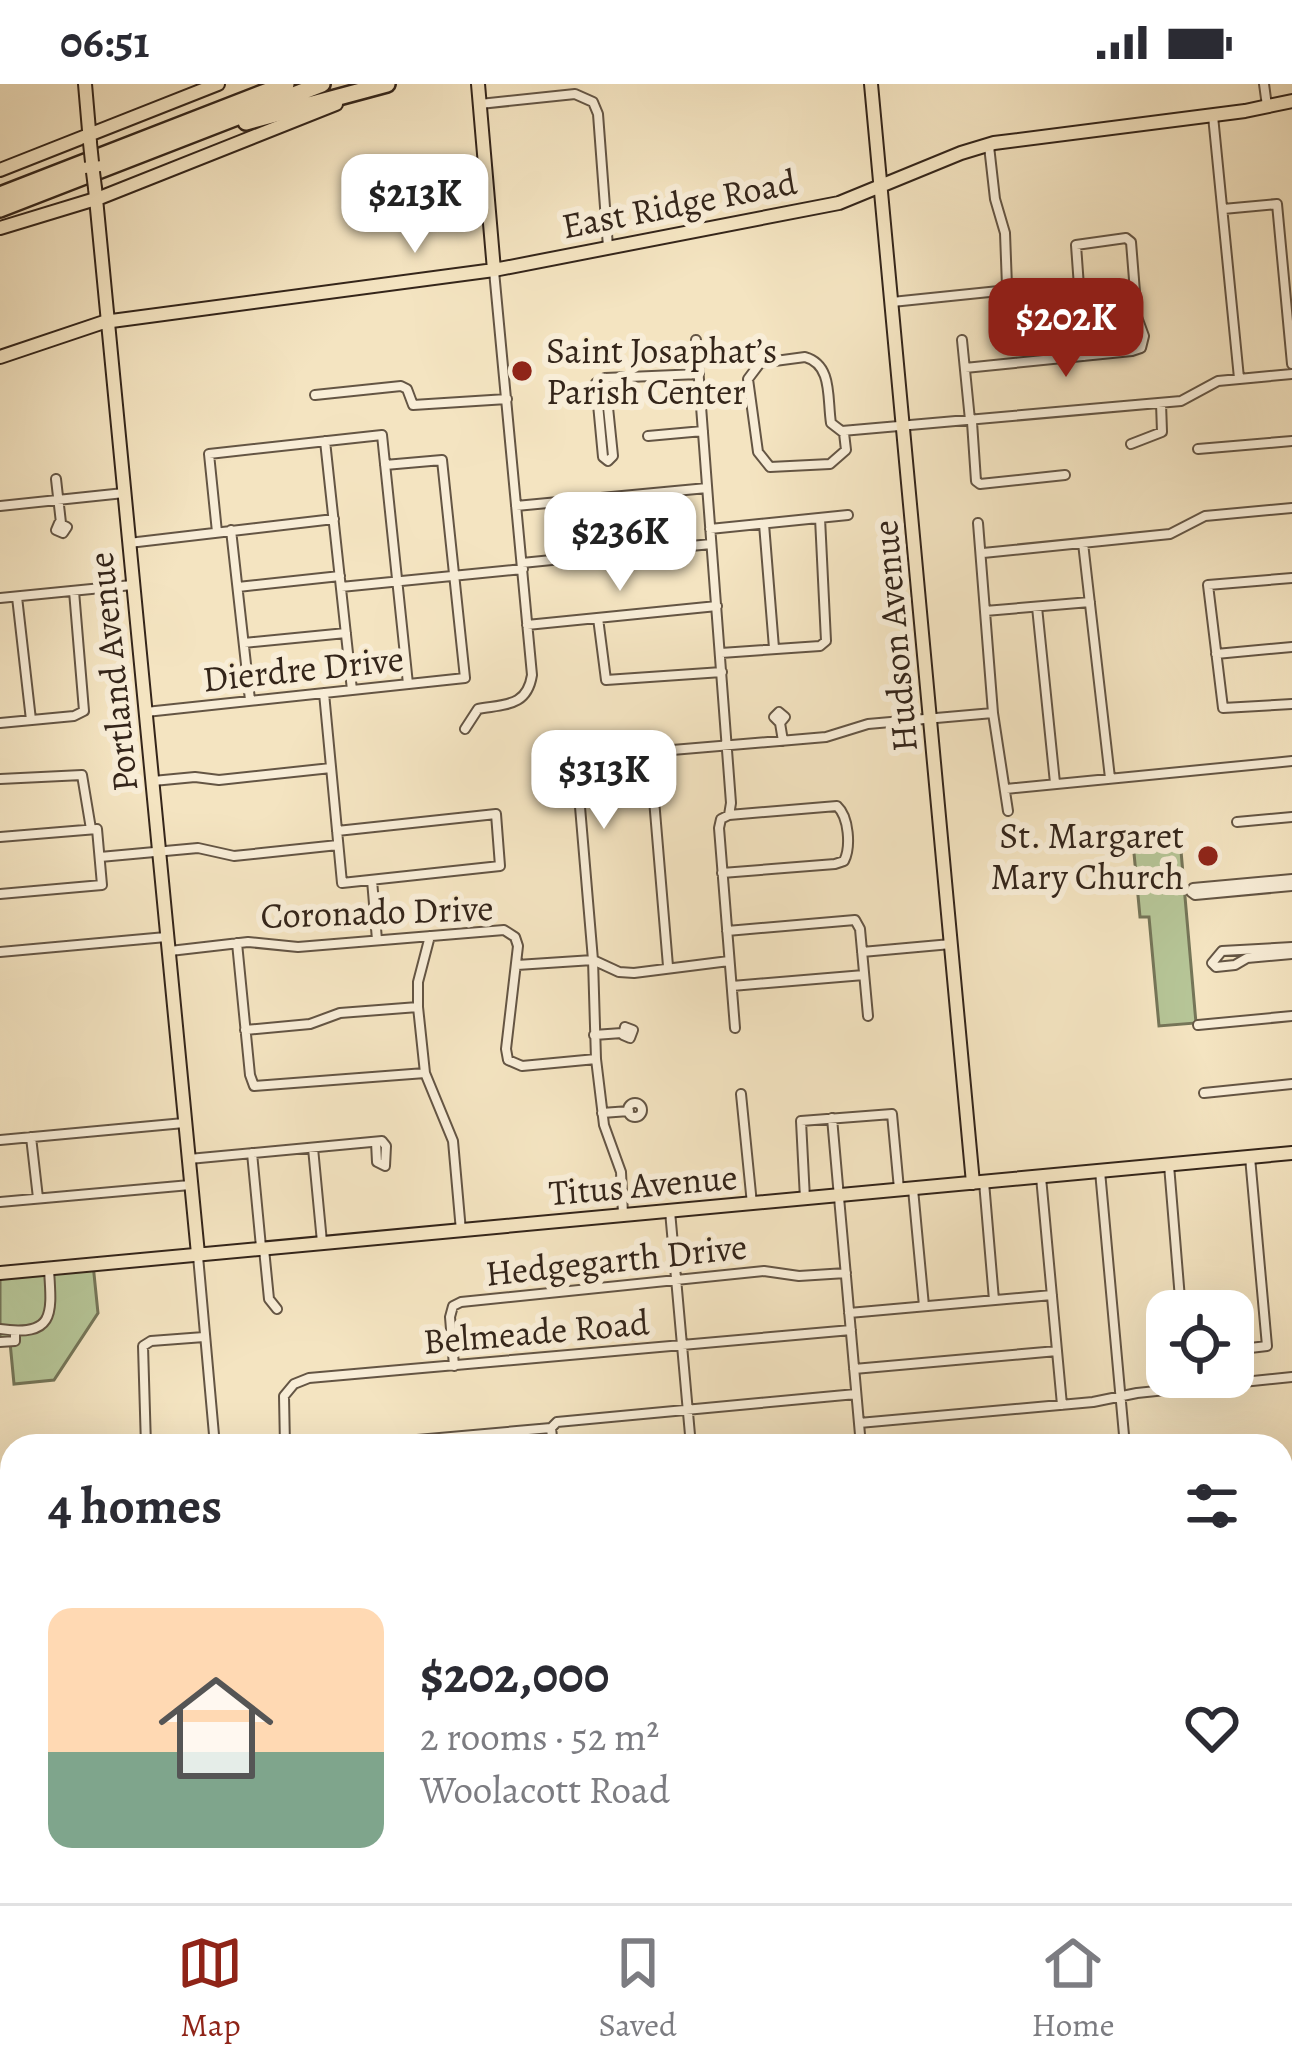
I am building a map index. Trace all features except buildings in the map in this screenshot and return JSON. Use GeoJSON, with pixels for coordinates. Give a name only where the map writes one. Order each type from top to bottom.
{"type":"FeatureCollection","features":[{"type":"Feature","properties":{"kind":"highway"},"geometry":{"type":"LineString","coordinates":[[194,120],[274,84]]}},
{"type":"Feature","properties":{"kind":"highway"},"geometry":{"type":"LineString","coordinates":[[0,194],[286,84]]}},
{"type":"Feature","properties":{"kind":"highway"},"geometry":{"type":"LineString","coordinates":[[0,209],[322,84]]}},
{"type":"Feature","properties":{"kind":"highway"},"geometry":{"type":"LineString","coordinates":[[152,151],[387,84]]}},
{"type":"Feature","properties":{"kind":"main road","name":"Portland Avenue"},"geometry":{"type":"LineString","coordinates":[[85,84],[198,1254]]}},
{"type":"Feature","properties":{"kind":"main road"},"geometry":{"type":"LineString","coordinates":[[0,170],[90,139],[218,84]]}},
{"type":"Feature","properties":{"kind":"main road"},"geometry":{"type":"LineString","coordinates":[[0,228],[387,84]]}},
{"type":"Feature","properties":{"kind":"main road"},"geometry":{"type":"LineString","coordinates":[[478,84],[494,270]]}},
{"type":"Feature","properties":{"kind":"main road","name":"Hudson Avenue"},"geometry":{"type":"LineString","coordinates":[[872,84],[978,1183]]}},
{"type":"Feature","properties":{"kind":"main road","name":"East Ridge Road"},"geometry":{"type":"LineString","coordinates":[[0,357],[108,322],[494,270],[839,203],[989,145],[1292,101]]}},
{"type":"Feature","properties":{"kind":"main road","name":"Titus Avenue"},"geometry":{"type":"LineString","coordinates":[[0,1273],[1292,1153]]}},
{"type":"Feature","properties":{"kind":"street"},"geometry":{"type":"LineString","coordinates":[[1264,84],[1267,108]]}},
{"type":"Feature","properties":{"kind":"street"},"geometry":{"type":"LineString","coordinates":[[480,104],[575,94],[591,100],[598,114],[608,247]]}},
{"type":"Feature","properties":{"kind":"street"},"geometry":{"type":"LineString","coordinates":[[1213,115],[1239,378]]}},
{"type":"Feature","properties":{"kind":"street"},"geometry":{"type":"LineString","coordinates":[[892,302],[999,291],[1007,286],[1005,233],[995,200],[989,145]]}},
{"type":"Feature","properties":{"kind":"street"},"geometry":{"type":"LineString","coordinates":[[1222,209],[1277,204],[1292,364]]}},
{"type":"Feature","properties":{"kind":"street"},"geometry":{"type":"LineString","coordinates":[[964,368],[1084,356],[1132,351],[1142,345],[1130,242],[1121,237],[1080,242],[1074,250],[1084,356]]}},
{"type":"Feature","properties":{"kind":"street"},"geometry":{"type":"LineString","coordinates":[[465,729],[478,709],[514,704],[527,693],[532,675],[494,270]]}},
{"type":"Feature","properties":{"kind":"street"},"geometry":{"type":"LineString","coordinates":[[696,340],[729,814]]}},
{"type":"Feature","properties":{"kind":"street"},"geometry":{"type":"LineString","coordinates":[[962,340],[976,482],[1065,476]]}},
{"type":"Feature","properties":{"kind":"street"},"geometry":{"type":"LineString","coordinates":[[842,431],[846,450],[834,462],[778,469],[767,466],[758,452],[750,372],[765,362],[815,360],[825,373],[831,423],[842,431],[1161,403],[1186,399],[1211,383],[1292,374]]}},
{"type":"Feature","properties":{"kind":"street"},"geometry":{"type":"LineString","coordinates":[[605,378],[613,456],[608,461],[603,457],[596,383],[605,378],[699,374]]}},
{"type":"Feature","properties":{"kind":"street"},"geometry":{"type":"LineString","coordinates":[[315,395],[401,386],[407,388],[413,404],[507,399]]}},
{"type":"Feature","properties":{"kind":"street"},"geometry":{"type":"LineString","coordinates":[[1131,443],[1162,432],[1161,403]]}},
{"type":"Feature","properties":{"kind":"street"},"geometry":{"type":"LineString","coordinates":[[649,436],[703,431]]}},
{"type":"Feature","properties":{"kind":"street"},"geometry":{"type":"LineString","coordinates":[[217,532],[209,454],[382,434],[409,684]]}},
{"type":"Feature","properties":{"kind":"street"},"geometry":{"type":"LineString","coordinates":[[325,440],[352,690]]}},
{"type":"Feature","properties":{"kind":"street"},"geometry":{"type":"LineString","coordinates":[[1198,449],[1292,441]]}},
{"type":"Feature","properties":{"kind":"street"},"geometry":{"type":"LineString","coordinates":[[385,465],[442,460],[454,576]]}},
{"type":"Feature","properties":{"kind":"street"},"geometry":{"type":"LineString","coordinates":[[56,478],[61,523]]}},
{"type":"Feature","properties":{"kind":"street"},"geometry":{"type":"LineString","coordinates":[[516,506],[707,488]]}},
{"type":"Feature","properties":{"kind":"street"},"geometry":{"type":"LineString","coordinates":[[0,506],[124,493]]}},
{"type":"Feature","properties":{"kind":"street"},"geometry":{"type":"LineString","coordinates":[[983,553],[1174,533],[1209,516],[1292,508]]}},
{"type":"Feature","properties":{"kind":"street"},"geometry":{"type":"LineString","coordinates":[[710,529],[848,515]]}},
{"type":"Feature","properties":{"kind":"street"},"geometry":{"type":"LineString","coordinates":[[721,653],[820,646],[826,641],[820,518]]}},
{"type":"Feature","properties":{"kind":"street"},"geometry":{"type":"LineString","coordinates":[[129,543],[334,519]]}},
{"type":"Feature","properties":{"kind":"street"},"geometry":{"type":"LineString","coordinates":[[978,523],[993,713],[1008,811]]}},
{"type":"Feature","properties":{"kind":"street"},"geometry":{"type":"LineString","coordinates":[[764,524],[774,649]]}},
{"type":"Feature","properties":{"kind":"street"},"geometry":{"type":"LineString","coordinates":[[232,530],[250,700]]}},
{"type":"Feature","properties":{"kind":"street"},"geometry":{"type":"LineString","coordinates":[[1083,543],[1110,778]]}},
{"type":"Feature","properties":{"kind":"street"},"geometry":{"type":"LineString","coordinates":[[341,587],[712,544]]}},
{"type":"Feature","properties":{"kind":"street"},"geometry":{"type":"LineString","coordinates":[[238,587],[340,575]]}},
{"type":"Feature","properties":{"kind":"street","name":"Dierdre Drive"},"geometry":{"type":"LineString","coordinates":[[146,712],[465,678],[454,576]]}},
{"type":"Feature","properties":{"kind":"street"},"geometry":{"type":"LineString","coordinates":[[1292,578],[1208,585],[1223,709],[1292,704]]}},
{"type":"Feature","properties":{"kind":"street"},"geometry":{"type":"LineString","coordinates":[[0,598],[134,584]]}},
{"type":"Feature","properties":{"kind":"street"},"geometry":{"type":"LineString","coordinates":[[0,723],[78,716],[86,706],[74,591]]}},
{"type":"Feature","properties":{"kind":"street"},"geometry":{"type":"LineString","coordinates":[[17,597],[31,721]]}},
{"type":"Feature","properties":{"kind":"street"},"geometry":{"type":"LineString","coordinates":[[985,611],[1090,602]]}},
{"type":"Feature","properties":{"kind":"street"},"geometry":{"type":"LineString","coordinates":[[527,625],[717,606]]}},
{"type":"Feature","properties":{"kind":"street"},"geometry":{"type":"LineString","coordinates":[[1037,607],[1055,784]]}},
{"type":"Feature","properties":{"kind":"street"},"geometry":{"type":"LineString","coordinates":[[598,618],[603,674],[610,682],[722,672]]}},
{"type":"Feature","properties":{"kind":"street"},"geometry":{"type":"LineString","coordinates":[[244,643],[346,633]]}},
{"type":"Feature","properties":{"kind":"street"},"geometry":{"type":"LineString","coordinates":[[1216,654],[1292,647]]}},
{"type":"Feature","properties":{"kind":"street"},"geometry":{"type":"LineString","coordinates":[[324,693],[338,845],[342,883],[500,866],[496,814],[337,831]]}},
{"type":"Feature","properties":{"kind":"street"},"geometry":{"type":"LineString","coordinates":[[623,1216],[618,1161],[602,1113],[594,1035],[580,783],[588,767],[601,758],[836,736],[868,724],[993,713]]}},
{"type":"Feature","properties":{"kind":"street"},"geometry":{"type":"LineString","coordinates":[[781,723],[783,740]]}},
{"type":"Feature","properties":{"kind":"street"},"geometry":{"type":"LineString","coordinates":[[650,752],[668,966]]}},
{"type":"Feature","properties":{"kind":"street"},"geometry":{"type":"LineString","coordinates":[[1006,789],[1292,761]]}},
{"type":"Feature","properties":{"kind":"street"},"geometry":{"type":"LineString","coordinates":[[153,781],[331,768]]}},
{"type":"Feature","properties":{"kind":"street"},"geometry":{"type":"LineString","coordinates":[[0,779],[82,775],[91,829]]}},
{"type":"Feature","properties":{"kind":"street"},"geometry":{"type":"LineString","coordinates":[[722,873],[835,864],[848,856],[845,817],[837,806],[729,814],[718,825],[729,961],[732,986],[735,1028]]}},
{"type":"Feature","properties":{"kind":"street"},"geometry":{"type":"LineString","coordinates":[[1237,822],[1292,817]]}},
{"type":"Feature","properties":{"kind":"street"},"geometry":{"type":"LineString","coordinates":[[0,837],[97,829],[102,885],[0,895]]}},
{"type":"Feature","properties":{"kind":"street"},"geometry":{"type":"LineString","coordinates":[[100,857],[202,848],[234,856],[338,845]]}},
{"type":"Feature","properties":{"kind":"street"},"geometry":{"type":"LineString","coordinates":[[372,880],[377,940]]}},
{"type":"Feature","properties":{"kind":"street"},"geometry":{"type":"LineString","coordinates":[[1292,883],[1195,895],[1191,892],[1193,888],[1292,883]]}},
{"type":"Feature","properties":{"kind":"street"},"geometry":{"type":"LineString","coordinates":[[727,931],[855,920],[860,925],[868,1016]]}},
{"type":"Feature","properties":{"kind":"street","name":"Coronado Drive"},"geometry":{"type":"LineString","coordinates":[[0,952],[169,944],[286,948],[509,931],[518,943],[508,1060],[522,1066],[596,1059]]}},
{"type":"Feature","properties":{"kind":"street"},"geometry":{"type":"LineString","coordinates":[[430,936],[418,982],[425,1073],[453,1141],[461,1231]]}},
{"type":"Feature","properties":{"kind":"street"},"geometry":{"type":"LineString","coordinates":[[237,944],[250,1080],[257,1087],[425,1073]]}},
{"type":"Feature","properties":{"kind":"street"},"geometry":{"type":"LineString","coordinates":[[862,952],[952,944]]}},
{"type":"Feature","properties":{"kind":"street"},"geometry":{"type":"LineString","coordinates":[[1249,954],[1292,950]]}},
{"type":"Feature","properties":{"kind":"street"},"geometry":{"type":"LineString","coordinates":[[517,965],[593,960],[627,973],[729,961]]}},
{"type":"Feature","properties":{"kind":"street"},"geometry":{"type":"LineString","coordinates":[[732,986],[864,975]]}},
{"type":"Feature","properties":{"kind":"street"},"geometry":{"type":"LineString","coordinates":[[245,1030],[310,1024],[340,1013],[418,1006]]}},
{"type":"Feature","properties":{"kind":"street"},"geometry":{"type":"LineString","coordinates":[[1198,1025],[1292,1016]]}},
{"type":"Feature","properties":{"kind":"street"},"geometry":{"type":"LineString","coordinates":[[594,1035],[622,1033]]}},
{"type":"Feature","properties":{"kind":"street"},"geometry":{"type":"LineString","coordinates":[[1204,1093],[1292,1084]]}},
{"type":"Feature","properties":{"kind":"street"},"geometry":{"type":"LineString","coordinates":[[740,1094],[752,1204]]}},
{"type":"Feature","properties":{"kind":"street"},"geometry":{"type":"LineString","coordinates":[[602,1113],[629,1111]]}},
{"type":"Feature","properties":{"kind":"street"},"geometry":{"type":"LineString","coordinates":[[805,1199],[799,1122],[892,1114],[924,1306]]}},
{"type":"Feature","properties":{"kind":"street"},"geometry":{"type":"LineString","coordinates":[[832,1118],[860,1434]]}},
{"type":"Feature","properties":{"kind":"street"},"geometry":{"type":"LineString","coordinates":[[0,1140],[186,1123]]}},
{"type":"Feature","properties":{"kind":"street"},"geometry":{"type":"LineString","coordinates":[[32,1137],[38,1198]]}},
{"type":"Feature","properties":{"kind":"street"},"geometry":{"type":"LineString","coordinates":[[189,1159],[376,1142]]}},
{"type":"Feature","properties":{"kind":"street"},"geometry":{"type":"LineString","coordinates":[[313,1148],[322,1243]]}},
{"type":"Feature","properties":{"kind":"street"},"geometry":{"type":"LineString","coordinates":[[252,1153],[268,1299],[277,1310]]}},
{"type":"Feature","properties":{"kind":"street"},"geometry":{"type":"LineString","coordinates":[[1250,1157],[1267,1346],[1254,1347]]}},
{"type":"Feature","properties":{"kind":"street"},"geometry":{"type":"LineString","coordinates":[[1169,1165],[1179,1290]]}},
{"type":"Feature","properties":{"kind":"street"},"geometry":{"type":"LineString","coordinates":[[1100,1171],[1123,1434]]}},
{"type":"Feature","properties":{"kind":"street"},"geometry":{"type":"LineString","coordinates":[[1041,1177],[1062,1405]]}},
{"type":"Feature","properties":{"kind":"street"},"geometry":{"type":"LineString","coordinates":[[978,1183],[994,1300]]}},
{"type":"Feature","properties":{"kind":"street"},"geometry":{"type":"LineString","coordinates":[[0,1202],[192,1185]]}},
{"type":"Feature","properties":{"kind":"street"},"geometry":{"type":"LineString","coordinates":[[670,1211],[690,1434]]}},
{"type":"Feature","properties":{"kind":"street"},"geometry":{"type":"LineString","coordinates":[[198,1254],[214,1434]]}},
{"type":"Feature","properties":{"kind":"street"},"geometry":{"type":"LineString","coordinates":[[0,1329],[38,1328],[52,1312],[49,1268]]}},
{"type":"Feature","properties":{"kind":"street","name":"Hedgegarth Drive"},"geometry":{"type":"LineString","coordinates":[[454,1366],[450,1317],[453,1306],[460,1302],[764,1271],[799,1276],[846,1273]]}},
{"type":"Feature","properties":{"kind":"street"},"geometry":{"type":"LineString","coordinates":[[849,1312],[1052,1295]]}},
{"type":"Feature","properties":{"kind":"street"},"geometry":{"type":"LineString","coordinates":[[0,1342],[15,1341],[15,1330]]}},
{"type":"Feature","properties":{"kind":"street","name":"Belmeade Road"},"geometry":{"type":"LineString","coordinates":[[284,1434],[282,1401],[299,1382],[851,1330]]}},
{"type":"Feature","properties":{"kind":"street"},"geometry":{"type":"LineString","coordinates":[[147,1434],[143,1346],[204,1337]]}},
{"type":"Feature","properties":{"kind":"street"},"geometry":{"type":"LineString","coordinates":[[854,1369],[1058,1352]]}},
{"type":"Feature","properties":{"kind":"street"},"geometry":{"type":"LineString","coordinates":[[859,1423],[1292,1377]]}},
{"type":"Feature","properties":{"kind":"street"},"geometry":{"type":"LineString","coordinates":[[481,1434],[856,1394]]}},
{"type":"Feature","properties":{"kind":"street"},"geometry":{"type":"LineString","coordinates":[[554,1425],[554,1434]]}},
{"type":"Feature","properties":{"kind":"green space"},"geometry":{"type":"Polygon","coordinates":[[[1179,828],[1196,1023],[1159,1026],[1149,917],[1140,917],[1132,832],[1179,828]]]}},
{"type":"Feature","properties":{"kind":"green space"},"geometry":{"type":"Polygon","coordinates":[[[93,1264],[98,1313],[54,1380],[14,1384],[10,1342],[0,1342],[0,1273],[93,1264]]]}},
{"type":"Feature","properties":{"kind":"place","name":"Saint Josaphat’s Parish Center"},"geometry":{"type":"Point","coordinates":[522,371]}},
{"type":"Feature","properties":{"kind":"place","name":"St. Margaret Mary Church"},"geometry":{"type":"Point","coordinates":[1208,856]}}]}
